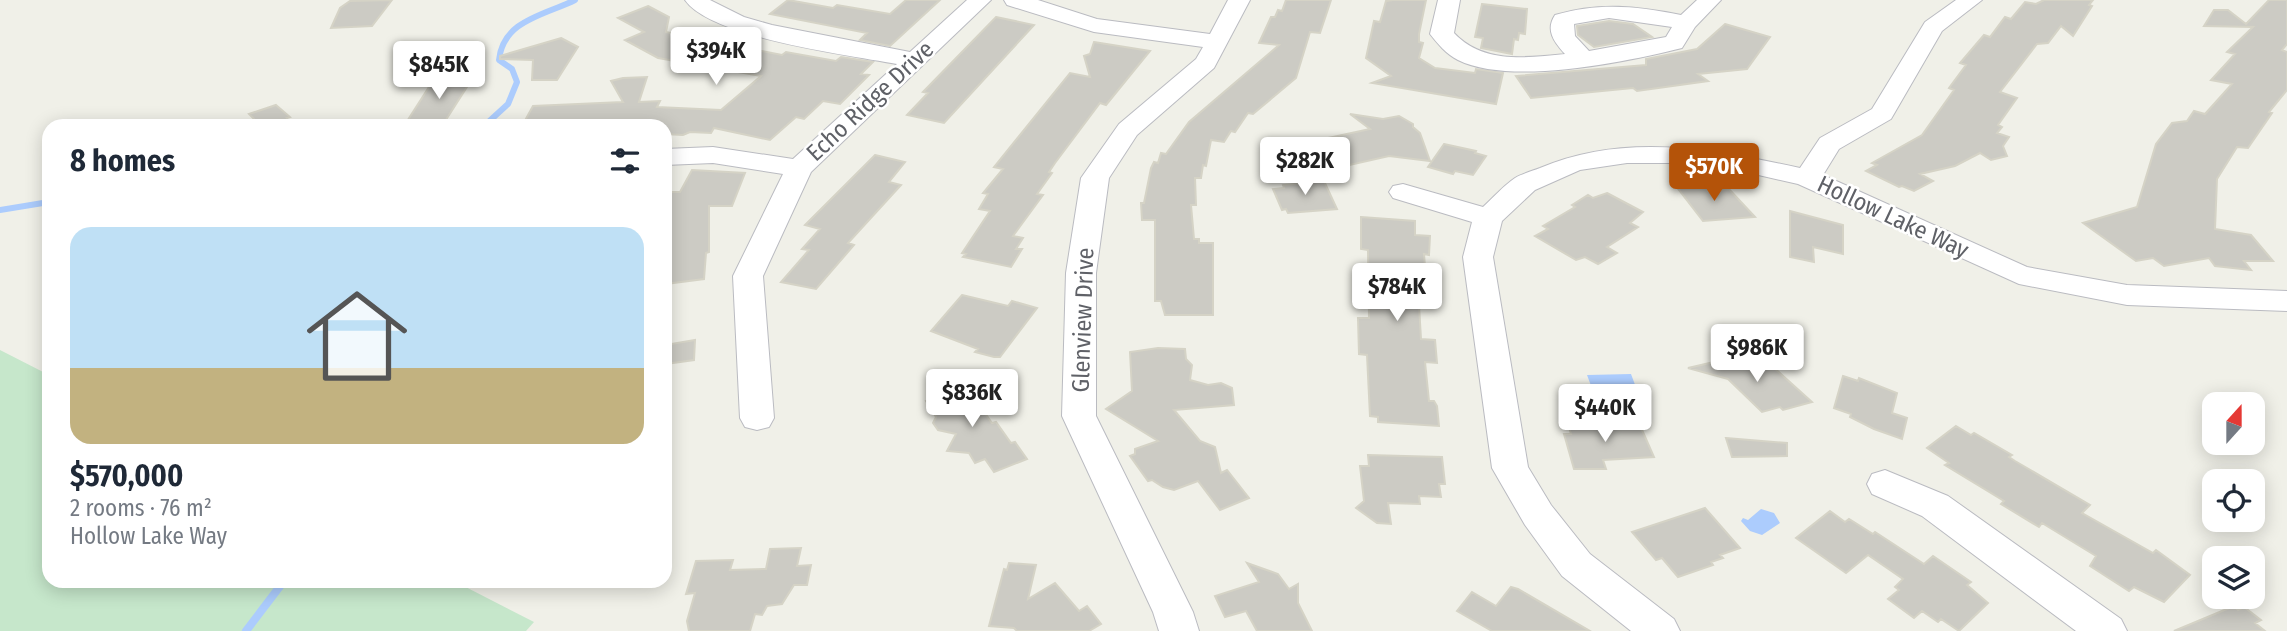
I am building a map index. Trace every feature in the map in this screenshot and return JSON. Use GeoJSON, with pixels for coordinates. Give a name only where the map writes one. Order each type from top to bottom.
{"type":"FeatureCollection","features":[{"type":"Feature","properties":{"kind":"street"},"geometry":{"type":"LineString","coordinates":[[696,0],[703,8],[752,28],[914,60]]}},
{"type":"Feature","properties":{"kind":"street","name":"Echo Ridge Drive"},"geometry":{"type":"LineString","coordinates":[[757,418],[748,276],[799,168],[980,0]]}},
{"type":"Feature","properties":{"kind":"street"},"geometry":{"type":"LineString","coordinates":[[1015,0],[1094,25],[1218,42]]}},
{"type":"Feature","properties":{"kind":"street","name":"Glenview Drive"},"geometry":{"type":"LineString","coordinates":[[1179,631],[1173,612],[1079,416],[1081,273],[1095,178],[1128,130],[1206,63],[1239,0]]}},
{"type":"Feature","properties":{"kind":"street"},"geometry":{"type":"LineString","coordinates":[[1449,0],[1441,34],[1452,46],[1472,58],[1512,65],[1674,43],[1686,23],[1710,0]]}},
{"type":"Feature","properties":{"kind":"street"},"geometry":{"type":"LineString","coordinates":[[1807,178],[1829,144],[1882,114],[1933,27],[1971,0]]}},
{"type":"Feature","properties":{"kind":"street"},"geometry":{"type":"LineString","coordinates":[[1582,57],[1563,38],[1560,29],[1563,20],[1587,11],[1628,12],[1686,23]]}},
{"type":"Feature","properties":{"kind":"street"},"geometry":{"type":"LineString","coordinates":[[672,157],[713,155],[799,168]]}},
{"type":"Feature","properties":{"kind":"street","name":"Hollow Lake Way"},"geometry":{"type":"LineString","coordinates":[[1488,218],[1525,184],[1574,163],[1627,155],[1684,155],[1741,163],[1807,178],[2019,275],[2127,295],[2287,301]]}},
{"type":"Feature","properties":{"kind":"street"},"geometry":{"type":"LineString","coordinates":[[1404,192],[1488,218],[1478,257],[1510,467],[1538,515],[1576,565],[1660,631]]}},
{"type":"Feature","properties":{"kind":"street"},"geometry":{"type":"LineString","coordinates":[[1885,484],[1934,506],[2107,631]]}},
{"type":"Feature","properties":{"kind":"green space"},"geometry":{"type":"Polygon","coordinates":[[[0,350],[42,371],[42,588],[468,588],[534,622],[526,631],[0,631],[0,350]]]}},
{"type":"Feature","properties":{"kind":"water"},"geometry":{"type":"Polygon","coordinates":[[[1631,374],[1637,390],[1593,391],[1587,375],[1631,374]]]}},
{"type":"Feature","properties":{"kind":"water"},"geometry":{"type":"Polygon","coordinates":[[[1761,509],[1774,513],[1780,523],[1762,535],[1750,531],[1741,521],[1743,518],[1748,520],[1761,509]]]}},
{"type":"Feature","properties":{"kind":"building"},"geometry":{"type":"Polygon","coordinates":[[[392,0],[372,26],[331,28],[340,8],[350,1],[392,0]]]}},
{"type":"Feature","properties":{"kind":"building"},"geometry":{"type":"Polygon","coordinates":[[[788,0],[890,14],[906,0],[940,0],[890,46],[860,40],[867,33],[770,14],[788,0]]]}},
{"type":"Feature","properties":{"kind":"building"},"geometry":{"type":"Polygon","coordinates":[[[1286,0],[1331,0],[1320,33],[1310,32],[1296,78],[1253,114],[1248,113],[1224,142],[1211,140],[1201,178],[1195,178],[1196,205],[1191,205],[1194,239],[1199,239],[1199,243],[1213,243],[1213,315],[1165,315],[1161,301],[1155,301],[1155,220],[1142,220],[1141,203],[1144,203],[1151,168],[1154,162],[1158,163],[1161,153],[1166,154],[1189,122],[1279,45],[1259,43],[1271,17],[1275,17],[1278,10],[1282,11],[1286,0]]]}},
{"type":"Feature","properties":{"kind":"building"},"geometry":{"type":"Polygon","coordinates":[[[1426,0],[1419,34],[1419,42],[1423,43],[1419,58],[1435,68],[1503,73],[1496,104],[1372,83],[1391,76],[1366,58],[1374,21],[1380,22],[1386,1],[1426,0]]]}},
{"type":"Feature","properties":{"kind":"building"},"geometry":{"type":"Polygon","coordinates":[[[2044,0],[2093,0],[2073,36],[2061,26],[2048,43],[2037,44],[2000,92],[2017,98],[1998,125],[2002,127],[1997,133],[2009,137],[2003,146],[2007,156],[1991,160],[1980,153],[1955,166],[1920,174],[1933,181],[1914,191],[1866,171],[1877,165],[1872,163],[1922,135],[1954,90],[1949,88],[1966,65],[1960,63],[1984,35],[1990,37],[2005,17],[2011,19],[2025,2],[2036,4],[2044,0]]]}},
{"type":"Feature","properties":{"kind":"building"},"geometry":{"type":"Polygon","coordinates":[[[2269,0],[2287,0],[2287,44],[2282,50],[2287,52],[2287,90],[2269,112],[2272,113],[2248,148],[2237,147],[2217,179],[2215,229],[2251,235],[2273,261],[2244,261],[2251,270],[2215,266],[2209,258],[2164,266],[2153,258],[2136,261],[2083,223],[2137,207],[2156,144],[2172,123],[2187,121],[2194,111],[2205,114],[2232,84],[2211,80],[2235,54],[2227,52],[2253,27],[2204,26],[2214,10],[2228,10],[2246,24],[2269,0]]]}},
{"type":"Feature","properties":{"kind":"building"},"geometry":{"type":"Polygon","coordinates":[[[1482,4],[1527,9],[1525,34],[1519,33],[1518,40],[1514,39],[1512,54],[1481,48],[1483,38],[1475,37],[1482,4]]]}},
{"type":"Feature","properties":{"kind":"building"},"geometry":{"type":"Polygon","coordinates":[[[648,6],[669,17],[666,32],[782,55],[786,52],[836,61],[841,57],[873,62],[861,74],[869,75],[840,104],[823,101],[804,119],[796,117],[770,140],[714,128],[711,133],[672,134],[672,119],[526,119],[533,106],[623,102],[611,81],[623,78],[647,77],[639,102],[660,101],[657,107],[721,110],[761,76],[658,58],[625,40],[644,32],[618,18],[648,6]]]}},
{"type":"Feature","properties":{"kind":"building"},"geometry":{"type":"Polygon","coordinates":[[[996,17],[1034,25],[944,123],[907,115],[928,93],[923,92],[996,17]]]}},
{"type":"Feature","properties":{"kind":"building"},"geometry":{"type":"Polygon","coordinates":[[[1609,21],[1633,24],[1652,37],[1594,47],[1578,35],[1577,26],[1609,21]]]}},
{"type":"Feature","properties":{"kind":"building"},"geometry":{"type":"Polygon","coordinates":[[[1725,24],[1770,37],[1747,69],[1698,74],[1708,81],[1637,91],[1633,88],[1531,98],[1516,76],[1646,65],[1646,59],[1697,49],[1725,24]]]}},
{"type":"Feature","properties":{"kind":"building"},"geometry":{"type":"Polygon","coordinates":[[[561,38],[578,47],[557,80],[532,80],[533,60],[500,59],[500,56],[561,38]]]}},
{"type":"Feature","properties":{"kind":"building"},"geometry":{"type":"Polygon","coordinates":[[[1094,42],[1150,51],[1106,105],[1100,103],[1049,172],[1052,173],[1037,194],[1043,195],[1013,236],[1023,238],[1016,249],[1022,249],[1011,267],[963,257],[966,254],[962,253],[990,211],[979,209],[988,194],[983,193],[1003,169],[994,167],[1070,73],[1090,77],[1084,56],[1090,54],[1094,42]]]}},
{"type":"Feature","properties":{"kind":"building"},"geometry":{"type":"Polygon","coordinates":[[[436,76],[474,76],[446,119],[408,119],[436,76]]]}},
{"type":"Feature","properties":{"kind":"building"},"geometry":{"type":"Polygon","coordinates":[[[276,105],[290,117],[254,119],[249,114],[276,105]]]}},
{"type":"Feature","properties":{"kind":"building"},"geometry":{"type":"Polygon","coordinates":[[[1350,114],[1383,119],[1399,116],[1413,124],[1420,133],[1430,161],[1389,156],[1319,172],[1295,145],[1370,129],[1350,114]]]}},
{"type":"Feature","properties":{"kind":"building"},"geometry":{"type":"Polygon","coordinates":[[[1444,144],[1486,156],[1473,175],[1455,171],[1453,174],[1428,167],[1444,144]]]}},
{"type":"Feature","properties":{"kind":"building"},"geometry":{"type":"Polygon","coordinates":[[[875,155],[905,162],[889,182],[901,185],[848,243],[854,245],[816,289],[781,282],[809,250],[802,249],[820,229],[805,225],[875,155]]]}},
{"type":"Feature","properties":{"kind":"building"},"geometry":{"type":"Polygon","coordinates":[[[692,170],[745,173],[732,206],[709,206],[709,252],[706,253],[704,279],[672,283],[672,192],[680,192],[692,170]]]}},
{"type":"Feature","properties":{"kind":"building"},"geometry":{"type":"Polygon","coordinates":[[[1324,181],[1337,209],[1288,213],[1286,209],[1282,210],[1273,189],[1284,188],[1283,185],[1324,181]]]}},
{"type":"Feature","properties":{"kind":"building"},"geometry":{"type":"Polygon","coordinates":[[[1703,184],[1708,191],[1729,189],[1755,217],[1703,221],[1676,186],[1703,184]]]}},
{"type":"Feature","properties":{"kind":"building"},"geometry":{"type":"Polygon","coordinates":[[[1607,193],[1643,212],[1630,223],[1638,227],[1607,247],[1617,253],[1598,264],[1585,257],[1576,260],[1535,236],[1548,229],[1543,226],[1575,207],[1572,205],[1588,195],[1593,198],[1607,193]]]}},
{"type":"Feature","properties":{"kind":"building"},"geometry":{"type":"Polygon","coordinates":[[[1790,211],[1843,225],[1843,254],[1813,247],[1814,262],[1790,257],[1790,211]]]}},
{"type":"Feature","properties":{"kind":"building"},"geometry":{"type":"Polygon","coordinates":[[[1361,217],[1415,221],[1415,235],[1430,236],[1429,255],[1424,254],[1428,305],[1419,305],[1421,339],[1435,340],[1437,363],[1425,362],[1429,401],[1434,401],[1437,406],[1439,426],[1378,422],[1378,417],[1370,416],[1367,355],[1359,354],[1358,318],[1369,318],[1368,250],[1361,249],[1361,217]]]}},
{"type":"Feature","properties":{"kind":"building"},"geometry":{"type":"Polygon","coordinates":[[[962,295],[1008,306],[1012,301],[1037,308],[1000,357],[994,357],[975,352],[978,349],[931,331],[962,295]]]}},
{"type":"Feature","properties":{"kind":"building"},"geometry":{"type":"Polygon","coordinates":[[[695,340],[694,360],[672,363],[672,344],[695,340]]]}},
{"type":"Feature","properties":{"kind":"building"},"geometry":{"type":"Polygon","coordinates":[[[1158,348],[1185,349],[1186,359],[1192,365],[1190,380],[1208,385],[1221,383],[1232,388],[1234,405],[1174,410],[1200,441],[1215,447],[1221,473],[1227,470],[1249,498],[1220,510],[1198,481],[1174,490],[1163,487],[1152,480],[1148,481],[1130,456],[1135,454],[1135,449],[1158,441],[1106,409],[1132,391],[1130,352],[1158,348]]]}},
{"type":"Feature","properties":{"kind":"building"},"geometry":{"type":"Polygon","coordinates":[[[1739,356],[1751,367],[1761,364],[1765,368],[1772,366],[1812,402],[1783,410],[1780,407],[1762,412],[1728,379],[1688,368],[1739,356]]]}},
{"type":"Feature","properties":{"kind":"building"},"geometry":{"type":"Polygon","coordinates":[[[1843,376],[1858,381],[1859,378],[1897,393],[1892,413],[1907,418],[1902,439],[1874,429],[1850,417],[1851,414],[1834,408],[1843,376]]]}},
{"type":"Feature","properties":{"kind":"building"},"geometry":{"type":"Polygon","coordinates":[[[955,381],[961,390],[965,389],[977,402],[992,423],[996,422],[1011,443],[1015,442],[1027,459],[994,472],[985,459],[975,463],[969,453],[947,451],[956,434],[938,430],[933,423],[936,417],[926,401],[940,396],[934,388],[955,381]]]}},
{"type":"Feature","properties":{"kind":"building"},"geometry":{"type":"Polygon","coordinates":[[[1639,423],[1654,457],[1603,460],[1606,469],[1574,469],[1564,434],[1571,434],[1568,424],[1639,423]]]}},
{"type":"Feature","properties":{"kind":"building"},"geometry":{"type":"Polygon","coordinates":[[[1956,426],[2012,455],[2009,457],[2090,505],[2082,513],[2153,553],[2156,550],[2190,575],[2164,602],[2134,587],[2129,591],[2090,566],[2096,556],[2042,523],[2039,527],[2001,504],[2004,501],[1945,465],[1949,463],[1927,448],[1956,426]]]}},
{"type":"Feature","properties":{"kind":"building"},"geometry":{"type":"Polygon","coordinates":[[[1726,438],[1787,443],[1787,456],[1732,457],[1726,438]]]}},
{"type":"Feature","properties":{"kind":"building"},"geometry":{"type":"Polygon","coordinates":[[[1368,455],[1442,457],[1445,484],[1439,484],[1441,497],[1419,496],[1420,504],[1388,503],[1391,524],[1377,523],[1356,508],[1364,501],[1360,466],[1369,466],[1368,455]]]}},
{"type":"Feature","properties":{"kind":"building"},"geometry":{"type":"Polygon","coordinates":[[[1705,508],[1740,548],[1720,555],[1723,558],[1711,562],[1713,565],[1678,577],[1662,558],[1656,560],[1632,532],[1705,508]]]}},
{"type":"Feature","properties":{"kind":"building"},"geometry":{"type":"Polygon","coordinates":[[[1830,511],[1845,522],[1849,519],[1873,534],[1875,532],[1924,564],[1933,556],[1971,582],[1967,585],[1988,603],[1959,631],[1922,611],[1914,618],[1888,599],[1899,590],[1895,587],[1903,579],[1868,555],[1846,573],[1796,538],[1830,511]]]}},
{"type":"Feature","properties":{"kind":"building"},"geometry":{"type":"Polygon","coordinates":[[[801,548],[797,566],[811,565],[807,585],[794,585],[782,604],[767,606],[762,615],[755,614],[750,631],[689,631],[687,621],[695,593],[686,594],[696,561],[733,560],[730,570],[766,569],[770,549],[801,548]]]}},
{"type":"Feature","properties":{"kind":"building"},"geometry":{"type":"Polygon","coordinates":[[[1009,563],[1036,565],[1028,599],[1055,583],[1079,611],[1087,606],[1101,624],[1089,631],[1017,631],[1014,628],[989,626],[1004,569],[1007,570],[1009,563]]]}},
{"type":"Feature","properties":{"kind":"building"},"geometry":{"type":"Polygon","coordinates":[[[1247,563],[1278,574],[1289,589],[1298,584],[1298,603],[1312,631],[1257,631],[1246,611],[1225,617],[1215,596],[1259,582],[1247,563]]]}},
{"type":"Feature","properties":{"kind":"building"},"geometry":{"type":"Polygon","coordinates":[[[1511,587],[1590,631],[1492,631],[1457,611],[1472,592],[1496,606],[1511,587]]]}},
{"type":"Feature","properties":{"kind":"building"},"geometry":{"type":"Polygon","coordinates":[[[2227,609],[2247,609],[2261,620],[2255,623],[2265,631],[2174,631],[2227,609]]]}},
{"type":"Feature","properties":{"kind":"waterway"},"geometry":{"type":"LineString","coordinates":[[492,119],[508,104],[517,82],[512,69],[499,60],[508,36],[527,21],[575,0]]}},
{"type":"Feature","properties":{"kind":"waterway"},"geometry":{"type":"LineString","coordinates":[[0,210],[42,203]]}},
{"type":"Feature","properties":{"kind":"waterway"},"geometry":{"type":"LineString","coordinates":[[246,631],[279,588]]}}]}
